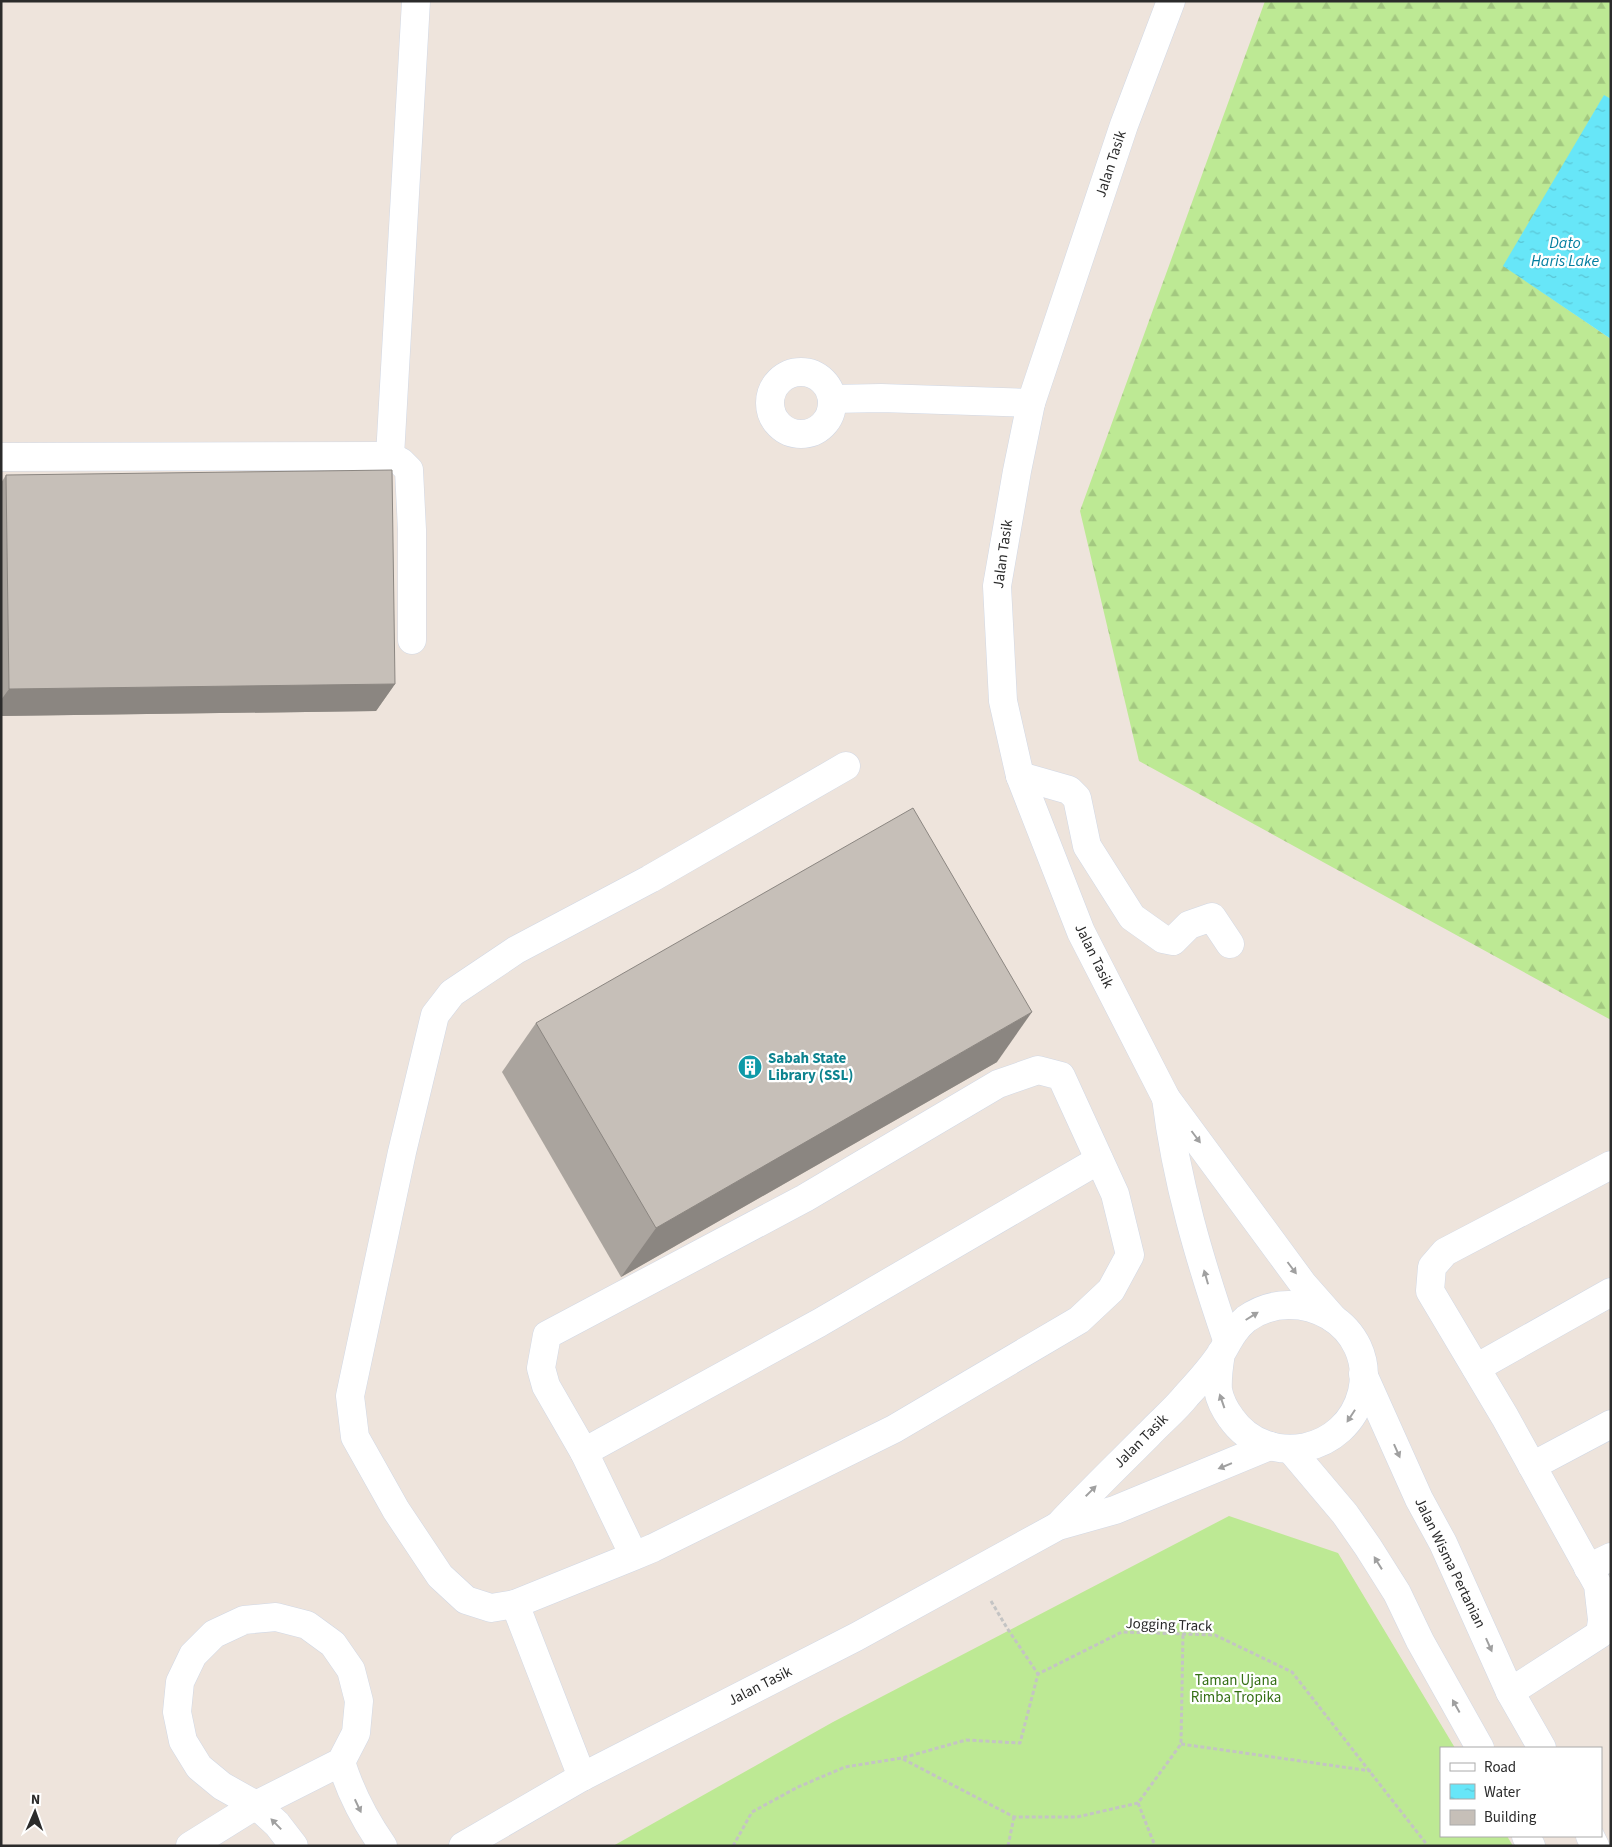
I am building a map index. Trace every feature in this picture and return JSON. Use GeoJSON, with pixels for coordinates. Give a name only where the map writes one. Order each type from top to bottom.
{"type":"FeatureCollection","features":[{"type":"Feature","properties":{"kind":"street"},"geometry":{"type":"LineString","coordinates":[[390,456],[416,1]]}},
{"type":"Feature","properties":{"kind":"street","name":"Jalan Tasik"},"geometry":{"type":"LineString","coordinates":[[1171,1],[1124,125],[1031,403],[997,586],[1003,701],[1020,776],[1081,932],[1166,1098],[1303,1284],[1333,1318]]}},
{"type":"Feature","properties":{"kind":"street"},"geometry":{"type":"LineString","coordinates":[[832,399],[881,398],[1031,403]]}},
{"type":"Feature","properties":{"kind":"street"},"geometry":{"type":"LineString","coordinates":[[1,457],[390,456],[402,462],[410,470],[412,640]]}},
{"type":"Feature","properties":{"kind":"street"},"geometry":{"type":"LineString","coordinates":[[634,1556],[584,1452],[546,1386],[541,1368],[547,1335],[805,1198],[998,1084],[1038,1070],[1061,1076],[1114,1194],[1130,1255],[1111,1290],[1080,1320],[894,1429],[634,1556],[515,1604],[491,1608],[466,1600],[440,1576],[396,1510],[355,1437],[350,1396],[402,1152],[435,1014],[452,993],[516,950],[650,879],[846,766]]}},
{"type":"Feature","properties":{"kind":"street"},"geometry":{"type":"LineString","coordinates":[[1020,776],[1069,790],[1077,798],[1087,846],[1132,917],[1163,939],[1173,941],[1189,925],[1212,917],[1230,944]]}},
{"type":"Feature","properties":{"kind":"street","name":"Jalan Tasik"},"geometry":{"type":"LineString","coordinates":[[1058,1526],[1186,1397],[1224,1346],[1171,1142],[1166,1098]]}},
{"type":"Feature","properties":{"kind":"street"},"geometry":{"type":"LineString","coordinates":[[584,1452],[818,1324],[1099,1160]]}},
{"type":"Feature","properties":{"kind":"street"},"geometry":{"type":"LineString","coordinates":[[1510,1692],[1600,1634],[1606,1628],[1598,1585],[1599,1562],[1532,1466],[1430,1291],[1432,1267],[1445,1252],[1611,1165]]}},
{"type":"Feature","properties":{"kind":"street"},"geometry":{"type":"LineString","coordinates":[[1476,1368],[1611,1292]]}},
{"type":"Feature","properties":{"kind":"street"},"geometry":{"type":"LineString","coordinates":[[1282,1305],[1309,1307],[1322,1311],[1333,1318],[1352,1337],[1360,1355],[1363,1374],[1362,1391],[1357,1407],[1349,1421],[1337,1433],[1323,1442],[1308,1448],[1280,1448],[1251,1439],[1236,1426],[1225,1410],[1219,1392],[1217,1372],[1224,1346],[1236,1328],[1256,1313],[1282,1305]]}},
{"type":"Feature","properties":{"kind":"street","name":"Jalan Wisma Pertanian"},"geometry":{"type":"LineString","coordinates":[[1363,1374],[1419,1499],[1443,1543],[1510,1692],[1541,1747]]}},
{"type":"Feature","properties":{"kind":"street"},"geometry":{"type":"LineString","coordinates":[[1532,1466],[1611,1424]]}},
{"type":"Feature","properties":{"kind":"street"},"geometry":{"type":"LineString","coordinates":[[1280,1448],[1345,1514],[1368,1546],[1396,1593],[1420,1641],[1479,1747]]}},
{"type":"Feature","properties":{"kind":"street","name":"Jalan Tasik"},"geometry":{"type":"LineString","coordinates":[[462,1846],[582,1777],[856,1637],[1058,1526],[1115,1510],[1280,1448]]}},
{"type":"Feature","properties":{"kind":"street"},"geometry":{"type":"LineString","coordinates":[[515,1604],[582,1777]]}},
{"type":"Feature","properties":{"kind":"street"},"geometry":{"type":"LineString","coordinates":[[190,1846],[256,1805],[341,1762],[356,1733],[360,1701],[351,1670],[333,1644],[307,1625],[276,1617],[244,1620],[214,1634],[193,1655],[180,1682],[177,1712],[183,1742],[199,1767],[222,1786],[256,1805],[277,1824],[294,1846]]}},
{"type":"Feature","properties":{"kind":"street"},"geometry":{"type":"LineString","coordinates":[[341,1762],[348,1784],[366,1820],[383,1846]]}},
{"type":"Feature","properties":{"kind":"path"},"geometry":{"type":"LineString","coordinates":[[733,1846],[752,1812],[798,1787],[845,1767],[902,1758],[966,1740],[1020,1743],[1038,1674],[1007,1628],[974,1572]]}},
{"type":"Feature","properties":{"kind":"path","name":"Jogging Track"},"geometry":{"type":"LineString","coordinates":[[1038,1674],[1122,1632],[1214,1636],[1292,1672],[1428,1846]]}},
{"type":"Feature","properties":{"kind":"path"},"geometry":{"type":"LineString","coordinates":[[902,1758],[1014,1817],[1077,1817],[1138,1803],[1181,1744],[1183,1634]]}},
{"type":"Feature","properties":{"kind":"path"},"geometry":{"type":"LineString","coordinates":[[1181,1744],[1371,1772]]}},
{"type":"Feature","properties":{"kind":"path"},"geometry":{"type":"LineString","coordinates":[[1138,1803],[1155,1846]]}},
{"type":"Feature","properties":{"kind":"path"},"geometry":{"type":"LineString","coordinates":[[1008,1846],[1014,1817]]}},
{"type":"Feature","properties":{"kind":"green space"},"geometry":{"type":"Polygon","coordinates":[[[1265,1],[1611,1],[1611,99],[1604,96],[1504,266],[1611,339],[1611,1020],[1139,761],[1080,511],[1265,1]]]}},
{"type":"Feature","properties":{"kind":"green space","name":"Taman Ujana Rimba Tropika"},"geometry":{"type":"Polygon","coordinates":[[[1229,1516],[1338,1553],[1454,1747],[1440,1747],[1440,1837],[1508,1837],[1513,1846],[613,1846],[833,1722],[1229,1516]]]}},
{"type":"Feature","properties":{"kind":"water","name":"Dato Haris Lake"},"geometry":{"type":"Polygon","coordinates":[[[1604,95],[1611,99],[1611,339],[1503,266],[1604,95]]]}},
{"type":"Feature","properties":{"kind":"building"},"geometry":{"type":"Polygon","coordinates":[[[392,470],[395,684],[9,689],[6,475],[392,470]]]}},
{"type":"Feature","properties":{"kind":"building","name":"Sabah State Library (SSL)"},"geometry":{"type":"Polygon","coordinates":[[[913,808],[1032,1012],[656,1228],[536,1023],[913,808]]]}},
{"type":"Feature","properties":{"kind":"place","name":"Sabah State Library (SSL)"},"geometry":{"type":"Point","coordinates":[750,1067]}}]}
